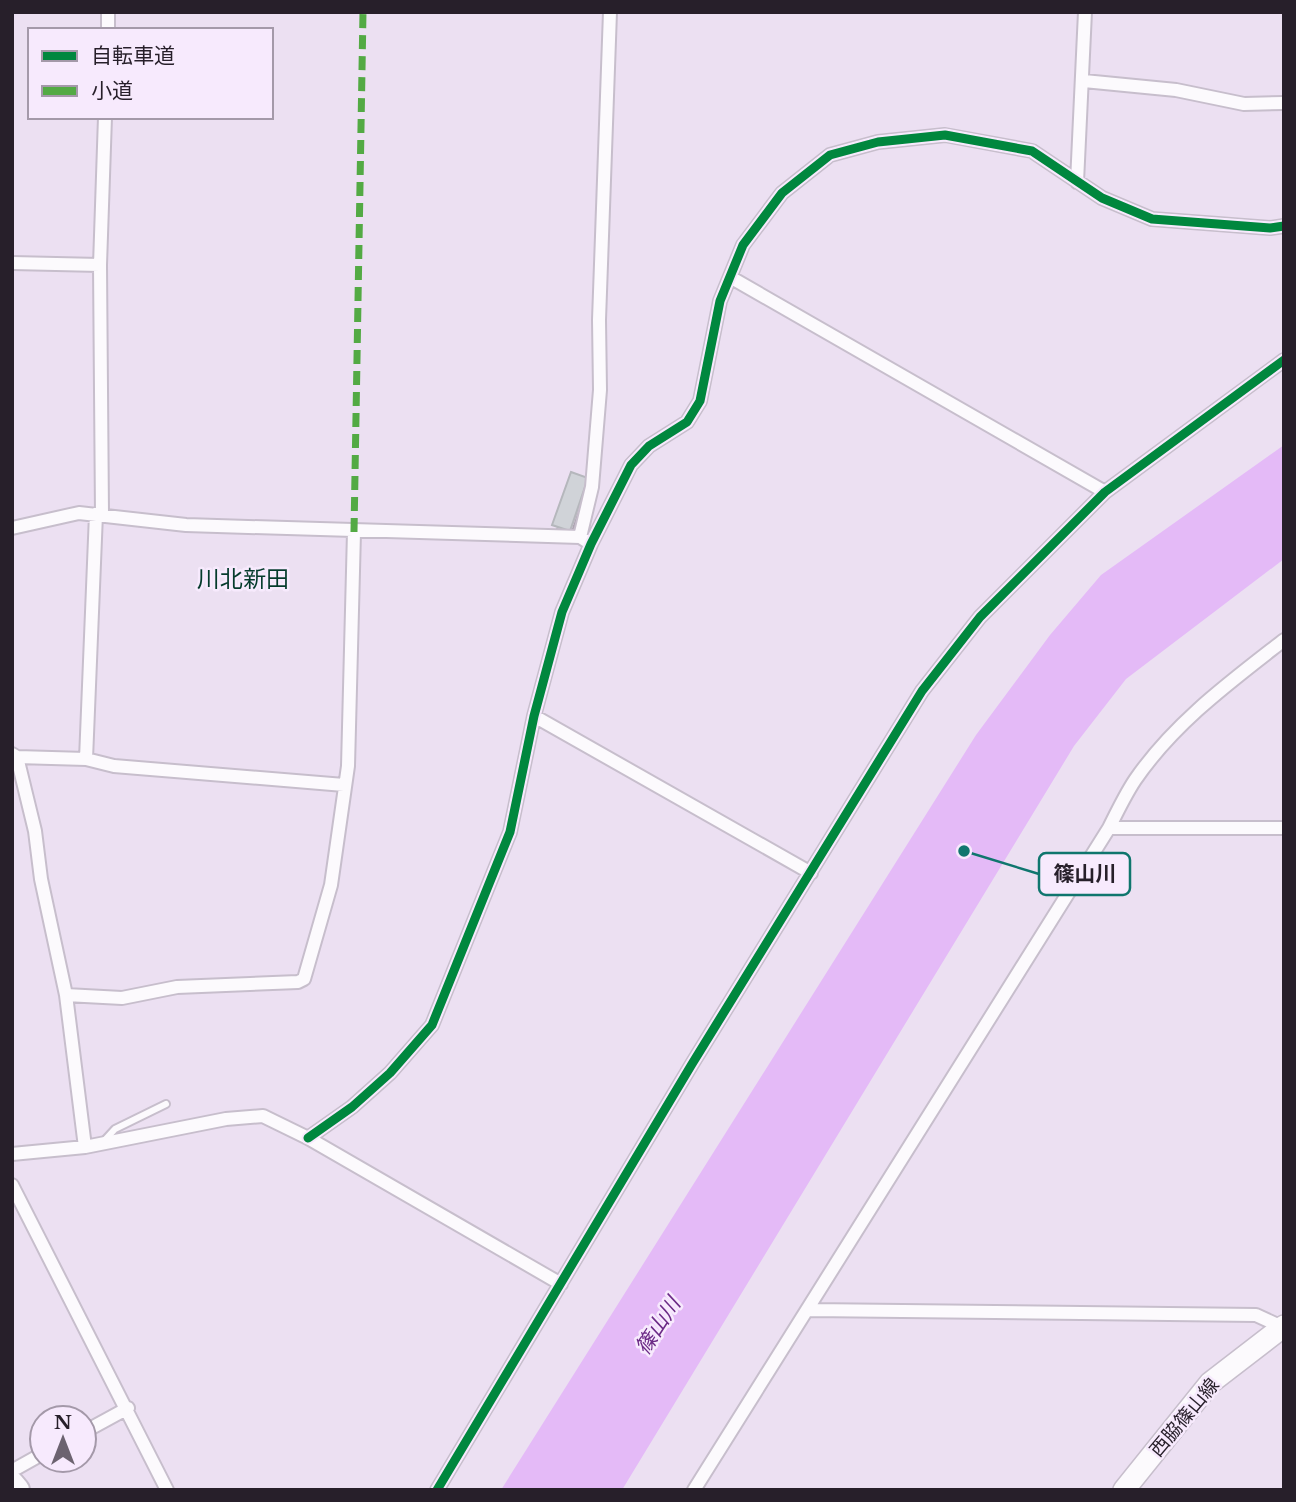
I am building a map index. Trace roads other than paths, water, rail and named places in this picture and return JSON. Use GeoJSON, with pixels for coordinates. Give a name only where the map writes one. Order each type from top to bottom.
{"type":"FeatureCollection","features":[{"type":"Feature","properties":{"kind":"main road","name":"西脇篠山線"},"geometry":{"type":"LineString","coordinates":[[1124,1490],[1210,1382],[1283,1326]]}},
{"type":"Feature","properties":{"kind":"street"},"geometry":{"type":"LineString","coordinates":[[308,1138],[352,1107],[390,1073],[432,1025],[510,832],[534,716],[562,612],[586,540],[600,390],[599,320],[610,12]]}},
{"type":"Feature","properties":{"kind":"street"},"geometry":{"type":"LineString","coordinates":[[1077,182],[1084,81],[1085,12]]}},
{"type":"Feature","properties":{"kind":"street"},"geometry":{"type":"LineString","coordinates":[[1084,81],[1176,90],[1244,104],[1284,103]]}},
{"type":"Feature","properties":{"kind":"street"},"geometry":{"type":"LineString","coordinates":[[86,759],[99,514],[100,265],[105,119]]}},
{"type":"Feature","properties":{"kind":"street"},"geometry":{"type":"LineString","coordinates":[[586,540],[631,465],[649,446],[687,422],[700,401],[720,301],[743,245],[782,193],[830,155],[866,145],[945,135],[1032,151],[1102,198],[1152,219],[1270,228],[1284,226]]}},
{"type":"Feature","properties":{"kind":"street"},"geometry":{"type":"LineString","coordinates":[[12,262],[100,265]]}},
{"type":"Feature","properties":{"kind":"street"},"geometry":{"type":"LineString","coordinates":[[730,277],[1105,492]]}},
{"type":"Feature","properties":{"kind":"street"},"geometry":{"type":"LineString","coordinates":[[437,1490],[922,691],[980,617],[1105,492],[1284,360]]}},
{"type":"Feature","properties":{"kind":"street"},"geometry":{"type":"LineString","coordinates":[[12,528],[79,513],[186,525],[586,540]]}},
{"type":"Feature","properties":{"kind":"street"},"geometry":{"type":"LineString","coordinates":[[66,995],[122,998],[177,987],[298,982],[304,979],[309,970],[331,885],[348,766],[354,532]]}},
{"type":"Feature","properties":{"kind":"street"},"geometry":{"type":"LineString","coordinates":[[694,1490],[810,1310],[1109,828],[1134,781],[1168,739],[1218,690],[1284,640]]}},
{"type":"Feature","properties":{"kind":"street"},"geometry":{"type":"LineString","coordinates":[[534,716],[811,873]]}},
{"type":"Feature","properties":{"kind":"street"},"geometry":{"type":"LineString","coordinates":[[85,1147],[66,995],[41,879],[35,831],[14,756],[86,759],[114,766],[344,785]]}},
{"type":"Feature","properties":{"kind":"street"},"geometry":{"type":"LineString","coordinates":[[1109,828],[1284,828]]}},
{"type":"Feature","properties":{"kind":"street"},"geometry":{"type":"LineString","coordinates":[[12,1154],[85,1147],[226,1119],[263,1116],[308,1138],[561,1283]]}},
{"type":"Feature","properties":{"kind":"street"},"geometry":{"type":"LineString","coordinates":[[12,1185],[128,1408],[167,1490]]}},
{"type":"Feature","properties":{"kind":"street"},"geometry":{"type":"LineString","coordinates":[[810,1310],[1256,1314],[1283,1326]]}},
{"type":"Feature","properties":{"kind":"street"},"geometry":{"type":"LineString","coordinates":[[98,1424],[128,1408]]}},
{"type":"Feature","properties":{"kind":"street"},"geometry":{"type":"LineString","coordinates":[[15,1480],[28,1467]]}},
{"type":"Feature","properties":{"kind":"lane"},"geometry":{"type":"LineString","coordinates":[[100,1144],[115,1129],[166,1104]]}},
{"type":"Feature","properties":{"kind":"water"},"geometry":{"type":"Polygon","coordinates":[[[1284,445],[1284,559],[1126,679],[1074,746],[622,1490],[501,1490],[976,735],[1050,635],[1101,575],[1284,445]]]}},
{"type":"Feature","properties":{"kind":"place","name":"篠山川"},"geometry":{"type":"Point","coordinates":[964,851]}},
{"type":"Feature","properties":{"kind":"district","name":"川北新田"},"geometry":{"type":"Point","coordinates":[243,579]}}]}
